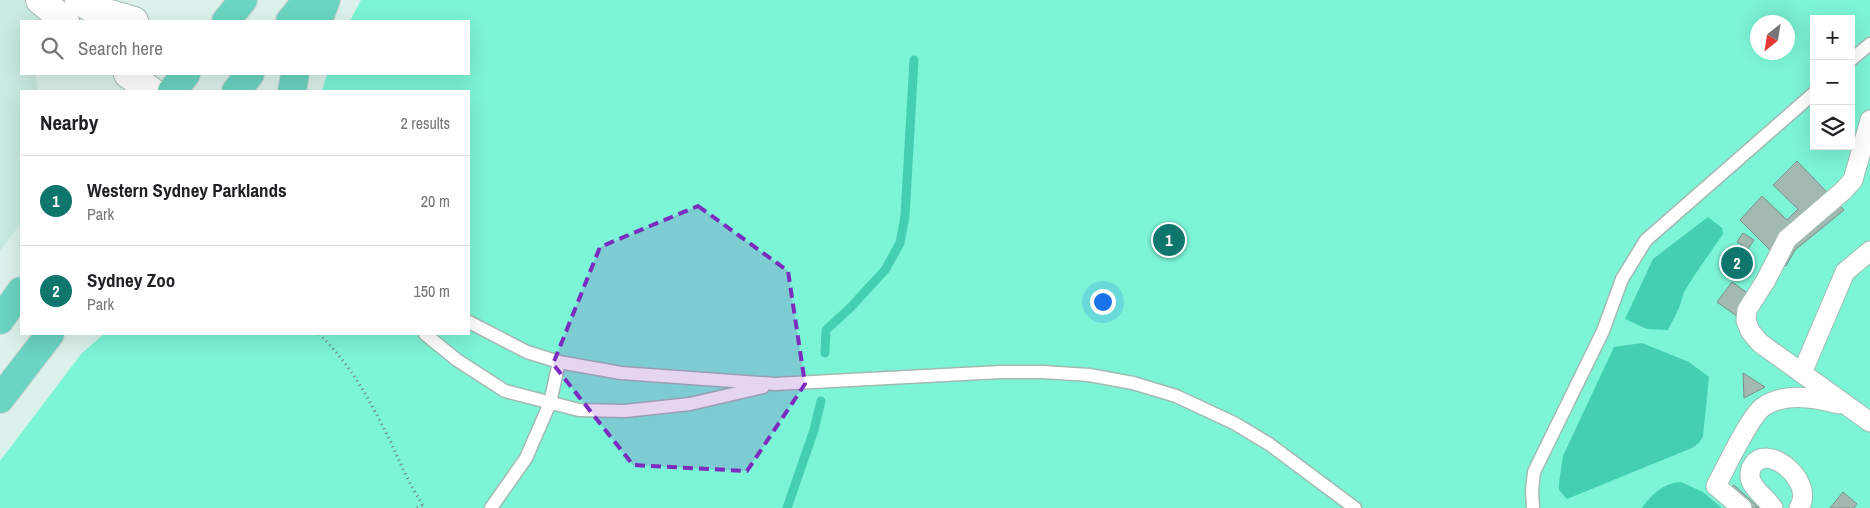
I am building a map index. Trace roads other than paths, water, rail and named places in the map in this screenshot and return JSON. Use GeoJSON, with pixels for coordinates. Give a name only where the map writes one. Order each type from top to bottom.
{"type":"FeatureCollection","features":[{"type":"Feature","properties":{"kind":"main road"},"geometry":{"type":"LineString","coordinates":[[291,20],[307,0]]}},
{"type":"Feature","properties":{"kind":"main road"},"geometry":{"type":"LineString","coordinates":[[318,20],[326,0]]}},
{"type":"Feature","properties":{"kind":"main road"},"geometry":{"type":"LineString","coordinates":[[173,90],[185,75]]}},
{"type":"Feature","properties":{"kind":"main road"},"geometry":{"type":"LineString","coordinates":[[237,90],[249,75]]}},
{"type":"Feature","properties":{"kind":"main road"},"geometry":{"type":"LineString","coordinates":[[292,90],[295,75]]}},
{"type":"Feature","properties":{"kind":"main road"},"geometry":{"type":"LineString","coordinates":[[0,320],[20,292]]}},
{"type":"Feature","properties":{"kind":"main road"},"geometry":{"type":"LineString","coordinates":[[0,399],[49,335]]}},
{"type":"Feature","properties":{"kind":"street"},"geometry":{"type":"LineString","coordinates":[[40,0],[64,20]]}},
{"type":"Feature","properties":{"kind":"street"},"geometry":{"type":"LineString","coordinates":[[79,0],[93,9],[131,20]]}},
{"type":"Feature","properties":{"kind":"street"},"geometry":{"type":"LineString","coordinates":[[129,75],[150,90]]}},
{"type":"Feature","properties":{"kind":"street"},"geometry":{"type":"LineString","coordinates":[[1870,120],[1853,180],[1843,191],[1787,239],[1766,280],[1747,310],[1746,320],[1750,331],[1760,343],[1870,422]]}},
{"type":"Feature","properties":{"kind":"street"},"geometry":{"type":"LineString","coordinates":[[1802,373],[1845,272],[1870,251]]}},
{"type":"Feature","properties":{"kind":"street"},"geometry":{"type":"LineString","coordinates":[[1742,508],[1716,486],[1758,412],[1770,403],[1790,397],[1820,399],[1849,407]]}},
{"type":"Feature","properties":{"kind":"street"},"geometry":{"type":"LineString","coordinates":[[1773,508],[1751,481],[1751,469],[1754,464],[1765,458],[1775,460],[1795,474],[1803,492],[1803,499],[1799,508]]}},
{"type":"Feature","properties":{"kind":"lane"},"geometry":{"type":"LineString","coordinates":[[1855,57],[1870,44]]}},
{"type":"Feature","properties":{"kind":"lane"},"geometry":{"type":"LineString","coordinates":[[1533,508],[1534,472],[1603,331],[1622,280],[1636,254],[1646,240],[1810,96]]}},
{"type":"Feature","properties":{"kind":"lane"},"geometry":{"type":"LineString","coordinates":[[470,323],[527,352],[559,362],[621,373],[775,384],[1001,372],[1089,375],[1133,384],[1176,396],[1234,423],[1269,444],[1354,508]]}},
{"type":"Feature","properties":{"kind":"lane"},"geometry":{"type":"LineString","coordinates":[[426,335],[457,360],[505,391],[579,410],[624,411],[690,404],[775,384]]}},
{"type":"Feature","properties":{"kind":"lane"},"geometry":{"type":"LineString","coordinates":[[491,508],[526,458],[550,403],[559,362]]}},
{"type":"Feature","properties":{"kind":"waterway"},"geometry":{"type":"LineString","coordinates":[[825,353],[826,330],[850,308],[885,270],[900,243],[905,216],[914,60]]}},
{"type":"Feature","properties":{"kind":"waterway"},"geometry":{"type":"LineString","coordinates":[[787,508],[814,430],[821,401]]}},
{"type":"Feature","properties":{"kind":"place","name":"Western Sydney Parklands"},"geometry":{"type":"Point","coordinates":[1169,240]}},
{"type":"Feature","properties":{"kind":"place","name":"Sydney Zoo"},"geometry":{"type":"Point","coordinates":[1737,263]}}]}
